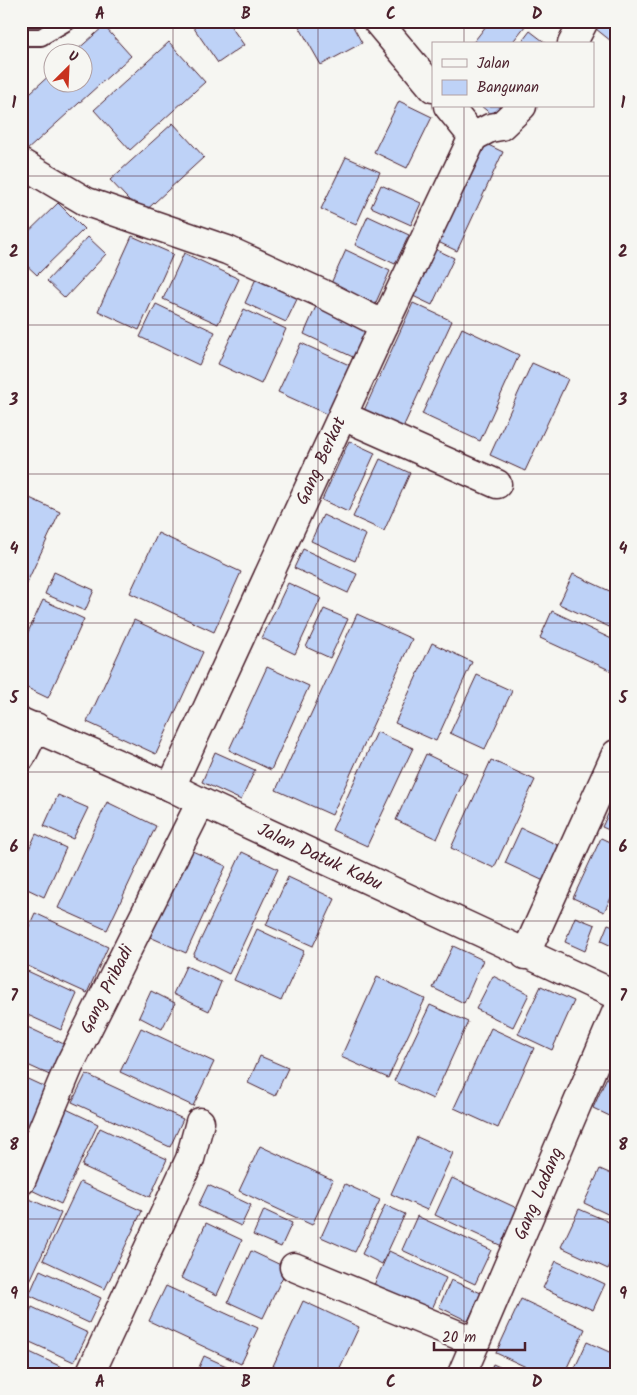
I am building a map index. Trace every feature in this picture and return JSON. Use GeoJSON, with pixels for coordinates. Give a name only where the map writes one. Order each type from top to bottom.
{"type":"FeatureCollection","features":[{"type":"Feature","properties":{"kind":"street"},"geometry":{"type":"LineString","coordinates":[[377,21],[432,87]]}},
{"type":"Feature","properties":{"kind":"street"},"geometry":{"type":"LineString","coordinates":[[573,42],[584,21]]}},
{"type":"Feature","properties":{"kind":"street"},"geometry":{"type":"LineString","coordinates":[[450,108],[472,137],[490,128],[501,126],[520,108]]}},
{"type":"Feature","properties":{"kind":"street","name":"Gang Berkat"},"geometry":{"type":"LineString","coordinates":[[171,787],[472,137]]}},
{"type":"Feature","properties":{"kind":"street"},"geometry":{"type":"LineString","coordinates":[[21,163],[87,202],[227,250],[321,293],[384,325]]}},
{"type":"Feature","properties":{"kind":"street"},"geometry":{"type":"LineString","coordinates":[[343,416],[498,484]]}},
{"type":"Feature","properties":{"kind":"street"},"geometry":{"type":"LineString","coordinates":[[21,757],[28,724]]}},
{"type":"Feature","properties":{"kind":"street","name":"Jalan Datuk Kabu"},"geometry":{"type":"LineString","coordinates":[[28,724],[171,787],[525,955],[616,996]]}},
{"type":"Feature","properties":{"kind":"street"},"geometry":{"type":"LineString","coordinates":[[525,955],[616,754]]}},
{"type":"Feature","properties":{"kind":"street","name":"Gang Pribadi"},"geometry":{"type":"LineString","coordinates":[[23,1170],[69,1066],[201,802]]}},
{"type":"Feature","properties":{"kind":"street","name":"Gang Ladang"},"geometry":{"type":"LineString","coordinates":[[462,1374],[616,1013]]}},
{"type":"Feature","properties":{"kind":"street"},"geometry":{"type":"LineString","coordinates":[[90,1374],[190,1159],[200,1122]]}},
{"type":"Feature","properties":{"kind":"street"},"geometry":{"type":"LineString","coordinates":[[294,1267],[475,1342]]}},
{"type":"Feature","properties":{"kind":"lane"},"geometry":{"type":"LineString","coordinates":[[21,38],[41,37],[68,21]]}},
{"type":"Feature","properties":{"kind":"building"},"geometry":{"type":"Polygon","coordinates":[[[189,21],[227,21],[244,45],[218,63],[189,21]]]}},
{"type":"Feature","properties":{"kind":"building"},"geometry":{"type":"Polygon","coordinates":[[[296,21],[350,21],[362,43],[321,65],[296,21]]]}},
{"type":"Feature","properties":{"kind":"building"},"geometry":{"type":"Polygon","coordinates":[[[490,21],[529,21],[513,42],[474,42],[490,21]]]}},
{"type":"Feature","properties":{"kind":"building"},"geometry":{"type":"Polygon","coordinates":[[[586,21],[616,21],[616,45],[586,21]]]}},
{"type":"Feature","properties":{"kind":"building"},"geometry":{"type":"Polygon","coordinates":[[[104,26],[131,56],[92,91],[92,42],[86,42],[104,26]]]}},
{"type":"Feature","properties":{"kind":"building"},"geometry":{"type":"Polygon","coordinates":[[[530,31],[544,42],[522,42],[530,31]]]}},
{"type":"Feature","properties":{"kind":"building"},"geometry":{"type":"Polygon","coordinates":[[[169,42],[205,82],[130,150],[94,110],[169,42]]]}},
{"type":"Feature","properties":{"kind":"building"},"geometry":{"type":"Polygon","coordinates":[[[42,82],[42,92],[91,92],[26,151],[21,146],[21,101],[42,82]]]}},
{"type":"Feature","properties":{"kind":"building"},"geometry":{"type":"Polygon","coordinates":[[[399,101],[432,117],[407,168],[374,152],[399,101]]]}},
{"type":"Feature","properties":{"kind":"building"},"geometry":{"type":"Polygon","coordinates":[[[483,108],[514,108],[502,123],[483,108]]]}},
{"type":"Feature","properties":{"kind":"building"},"geometry":{"type":"Polygon","coordinates":[[[173,123],[204,157],[142,214],[110,180],[173,123]]]}},
{"type":"Feature","properties":{"kind":"building"},"geometry":{"type":"Polygon","coordinates":[[[482,142],[503,152],[457,251],[436,241],[482,142]]]}},
{"type":"Feature","properties":{"kind":"building"},"geometry":{"type":"Polygon","coordinates":[[[346,157],[380,172],[356,225],[321,209],[346,157]]]}},
{"type":"Feature","properties":{"kind":"building"},"geometry":{"type":"Polygon","coordinates":[[[381,185],[421,203],[411,225],[371,207],[381,185]]]}},
{"type":"Feature","properties":{"kind":"building"},"geometry":{"type":"Polygon","coordinates":[[[58,203],[84,229],[37,275],[21,260],[21,239],[58,203]]]}},
{"type":"Feature","properties":{"kind":"building"},"geometry":{"type":"Polygon","coordinates":[[[368,216],[409,235],[395,264],[355,245],[368,216]]]}},
{"type":"Feature","properties":{"kind":"building"},"geometry":{"type":"Polygon","coordinates":[[[132,236],[173,254],[139,330],[98,311],[132,236]]]}},
{"type":"Feature","properties":{"kind":"building"},"geometry":{"type":"Polygon","coordinates":[[[88,237],[106,254],[65,298],[47,281],[88,237]]]}},
{"type":"Feature","properties":{"kind":"building"},"geometry":{"type":"Polygon","coordinates":[[[435,249],[454,258],[432,305],[413,296],[435,249]]]}},
{"type":"Feature","properties":{"kind":"building"},"geometry":{"type":"Polygon","coordinates":[[[346,250],[390,271],[372,311],[328,290],[346,250]]]}},
{"type":"Feature","properties":{"kind":"building"},"geometry":{"type":"Polygon","coordinates":[[[184,253],[239,279],[218,324],[163,299],[184,253]]]}},
{"type":"Feature","properties":{"kind":"building"},"geometry":{"type":"Polygon","coordinates":[[[258,274],[300,293],[286,322],[245,303],[258,274]]]}},
{"type":"Feature","properties":{"kind":"building"},"geometry":{"type":"Polygon","coordinates":[[[413,303],[452,321],[400,434],[362,415],[413,303]]]}},
{"type":"Feature","properties":{"kind":"building"},"geometry":{"type":"Polygon","coordinates":[[[156,304],[215,332],[199,365],[140,337],[156,304]]]}},
{"type":"Feature","properties":{"kind":"building"},"geometry":{"type":"Polygon","coordinates":[[[317,304],[368,328],[355,358],[304,334],[317,304]]]}},
{"type":"Feature","properties":{"kind":"building"},"geometry":{"type":"Polygon","coordinates":[[[244,309],[286,329],[261,384],[218,364],[244,309]]]}},
{"type":"Feature","properties":{"kind":"building"},"geometry":{"type":"Polygon","coordinates":[[[462,328],[519,355],[480,441],[422,414],[462,328]]]}},
{"type":"Feature","properties":{"kind":"building"},"geometry":{"type":"Polygon","coordinates":[[[301,343],[358,369],[335,418],[278,392],[301,343]]]}},
{"type":"Feature","properties":{"kind":"building"},"geometry":{"type":"Polygon","coordinates":[[[532,363],[568,379],[525,471],[490,455],[532,363]]]}},
{"type":"Feature","properties":{"kind":"building"},"geometry":{"type":"Polygon","coordinates":[[[349,441],[375,453],[348,512],[322,500],[349,441]]]}},
{"type":"Feature","properties":{"kind":"building"},"geometry":{"type":"Polygon","coordinates":[[[380,459],[410,473],[384,531],[353,517],[380,459]]]}},
{"type":"Feature","properties":{"kind":"building"},"geometry":{"type":"Polygon","coordinates":[[[21,494],[60,512],[22,593],[21,593],[21,494]]]}},
{"type":"Feature","properties":{"kind":"building"},"geometry":{"type":"Polygon","coordinates":[[[323,515],[366,535],[355,561],[311,541],[323,515]]]}},
{"type":"Feature","properties":{"kind":"building"},"geometry":{"type":"Polygon","coordinates":[[[158,533],[241,572],[214,632],[130,593],[158,533]]]}},
{"type":"Feature","properties":{"kind":"building"},"geometry":{"type":"Polygon","coordinates":[[[303,549],[357,574],[348,593],[294,568],[303,549]]]}},
{"type":"Feature","properties":{"kind":"building"},"geometry":{"type":"Polygon","coordinates":[[[54,572],[94,590],[85,611],[45,594],[54,572]]]}},
{"type":"Feature","properties":{"kind":"building"},"geometry":{"type":"Polygon","coordinates":[[[573,574],[616,594],[616,630],[559,604],[573,574]]]}},
{"type":"Feature","properties":{"kind":"building"},"geometry":{"type":"Polygon","coordinates":[[[288,583],[321,598],[295,654],[262,638],[288,583]]]}},
{"type":"Feature","properties":{"kind":"building"},"geometry":{"type":"Polygon","coordinates":[[[43,600],[84,619],[48,698],[21,685],[21,647],[43,600]]]}},
{"type":"Feature","properties":{"kind":"building"},"geometry":{"type":"Polygon","coordinates":[[[324,609],[348,619],[330,658],[306,647],[324,609]]]}},
{"type":"Feature","properties":{"kind":"building"},"geometry":{"type":"Polygon","coordinates":[[[552,611],[616,641],[616,673],[540,638],[552,611]]]}},
{"type":"Feature","properties":{"kind":"building"},"geometry":{"type":"Polygon","coordinates":[[[357,614],[412,639],[332,815],[276,790],[357,614]]]}},
{"type":"Feature","properties":{"kind":"building"},"geometry":{"type":"Polygon","coordinates":[[[134,620],[203,652],[156,754],[87,722],[134,620]]]}},
{"type":"Feature","properties":{"kind":"building"},"geometry":{"type":"Polygon","coordinates":[[[432,643],[472,662],[436,741],[395,723],[432,643]]]}},
{"type":"Feature","properties":{"kind":"building"},"geometry":{"type":"Polygon","coordinates":[[[267,667],[309,686],[271,770],[229,750],[267,667]]]}},
{"type":"Feature","properties":{"kind":"building"},"geometry":{"type":"Polygon","coordinates":[[[477,675],[512,691],[485,749],[450,733],[477,675]]]}},
{"type":"Feature","properties":{"kind":"building"},"geometry":{"type":"Polygon","coordinates":[[[377,732],[413,748],[367,846],[332,830],[377,732]]]}},
{"type":"Feature","properties":{"kind":"building"},"geometry":{"type":"Polygon","coordinates":[[[215,752],[255,770],[241,800],[202,782],[215,752]]]}},
{"type":"Feature","properties":{"kind":"building"},"geometry":{"type":"Polygon","coordinates":[[[426,754],[467,774],[437,839],[396,820],[426,754]]]}},
{"type":"Feature","properties":{"kind":"building"},"geometry":{"type":"Polygon","coordinates":[[[491,760],[535,780],[494,868],[451,848],[491,760]]]}},
{"type":"Feature","properties":{"kind":"building"},"geometry":{"type":"Polygon","coordinates":[[[58,795],[88,808],[73,839],[44,826],[58,795]]]}},
{"type":"Feature","properties":{"kind":"building"},"geometry":{"type":"Polygon","coordinates":[[[616,797],[616,833],[602,827],[616,797]]]}},
{"type":"Feature","properties":{"kind":"building"},"geometry":{"type":"Polygon","coordinates":[[[107,802],[156,826],[107,930],[58,908],[107,802]]]}},
{"type":"Feature","properties":{"kind":"building"},"geometry":{"type":"Polygon","coordinates":[[[521,828],[562,847],[546,882],[505,863],[521,828]]]}},
{"type":"Feature","properties":{"kind":"building"},"geometry":{"type":"Polygon","coordinates":[[[36,834],[66,848],[44,897],[21,886],[21,866],[36,834]]]}},
{"type":"Feature","properties":{"kind":"building"},"geometry":{"type":"Polygon","coordinates":[[[601,838],[616,845],[616,888],[604,912],[573,898],[601,838]]]}},
{"type":"Feature","properties":{"kind":"building"},"geometry":{"type":"Polygon","coordinates":[[[190,850],[226,866],[186,953],[150,937],[190,850]]]}},
{"type":"Feature","properties":{"kind":"building"},"geometry":{"type":"Polygon","coordinates":[[[242,852],[278,869],[229,974],[193,956],[242,852]]]}},
{"type":"Feature","properties":{"kind":"building"},"geometry":{"type":"Polygon","coordinates":[[[288,877],[335,899],[313,946],[266,925],[288,877]]]}},
{"type":"Feature","properties":{"kind":"building"},"geometry":{"type":"Polygon","coordinates":[[[35,913],[108,947],[87,993],[21,963],[21,944],[35,913]]]}},
{"type":"Feature","properties":{"kind":"building"},"geometry":{"type":"Polygon","coordinates":[[[575,917],[595,925],[585,951],[565,942],[575,917]]]}},
{"type":"Feature","properties":{"kind":"building"},"geometry":{"type":"Polygon","coordinates":[[[608,924],[616,927],[616,948],[601,941],[608,924]]]}},
{"type":"Feature","properties":{"kind":"building"},"geometry":{"type":"Polygon","coordinates":[[[257,929],[304,951],[281,1001],[234,980],[257,929]]]}},
{"type":"Feature","properties":{"kind":"building"},"geometry":{"type":"Polygon","coordinates":[[[453,946],[483,960],[464,1003],[433,988],[453,946]]]}},
{"type":"Feature","properties":{"kind":"building"},"geometry":{"type":"Polygon","coordinates":[[[186,966],[221,982],[209,1011],[173,994],[186,966]]]}},
{"type":"Feature","properties":{"kind":"building"},"geometry":{"type":"Polygon","coordinates":[[[21,968],[77,994],[61,1030],[21,1012],[21,968]]]}},
{"type":"Feature","properties":{"kind":"building"},"geometry":{"type":"Polygon","coordinates":[[[493,976],[529,994],[513,1027],[476,1009],[493,976]]]}},
{"type":"Feature","properties":{"kind":"building"},"geometry":{"type":"Polygon","coordinates":[[[377,977],[425,999],[388,1078],[341,1057],[377,977]]]}},
{"type":"Feature","properties":{"kind":"building"},"geometry":{"type":"Polygon","coordinates":[[[541,986],[574,1001],[552,1050],[518,1034],[541,986]]]}},
{"type":"Feature","properties":{"kind":"building"},"geometry":{"type":"Polygon","coordinates":[[[151,991],[175,1003],[162,1029],[139,1017],[151,991]]]}},
{"type":"Feature","properties":{"kind":"building"},"geometry":{"type":"Polygon","coordinates":[[[430,1005],[468,1022],[433,1099],[394,1081],[430,1005]]]}},
{"type":"Feature","properties":{"kind":"building"},"geometry":{"type":"Polygon","coordinates":[[[21,1024],[68,1046],[54,1077],[21,1062],[21,1024]]]}},
{"type":"Feature","properties":{"kind":"building"},"geometry":{"type":"Polygon","coordinates":[[[141,1028],[214,1062],[193,1106],[120,1072],[141,1028]]]}},
{"type":"Feature","properties":{"kind":"building"},"geometry":{"type":"Polygon","coordinates":[[[491,1028],[534,1048],[498,1128],[454,1108],[491,1028]]]}},
{"type":"Feature","properties":{"kind":"building"},"geometry":{"type":"Polygon","coordinates":[[[260,1056],[288,1068],[275,1096],[248,1083],[260,1056]]]}},
{"type":"Feature","properties":{"kind":"building"},"geometry":{"type":"Polygon","coordinates":[[[616,1057],[616,1119],[593,1108],[616,1057]]]}},
{"type":"Feature","properties":{"kind":"building"},"geometry":{"type":"Polygon","coordinates":[[[86,1074],[183,1119],[170,1147],[72,1102],[86,1074]]]}},
{"type":"Feature","properties":{"kind":"building"},"geometry":{"type":"Polygon","coordinates":[[[21,1076],[47,1088],[21,1143],[21,1076]]]}},
{"type":"Feature","properties":{"kind":"building"},"geometry":{"type":"Polygon","coordinates":[[[62,1107],[98,1124],[61,1204],[25,1187],[62,1107]]]}},
{"type":"Feature","properties":{"kind":"building"},"geometry":{"type":"Polygon","coordinates":[[[100,1128],[167,1159],[150,1197],[82,1166],[100,1128]]]}},
{"type":"Feature","properties":{"kind":"building"},"geometry":{"type":"Polygon","coordinates":[[[417,1137],[453,1153],[427,1210],[391,1194],[417,1137]]]}},
{"type":"Feature","properties":{"kind":"building"},"geometry":{"type":"Polygon","coordinates":[[[260,1146],[333,1180],[312,1225],[239,1191],[260,1146]]]}},
{"type":"Feature","properties":{"kind":"building"},"geometry":{"type":"Polygon","coordinates":[[[600,1169],[616,1176],[616,1218],[584,1203],[600,1169]]]}},
{"type":"Feature","properties":{"kind":"building"},"geometry":{"type":"Polygon","coordinates":[[[452,1178],[521,1210],[504,1247],[435,1215],[452,1178]]]}},
{"type":"Feature","properties":{"kind":"building"},"geometry":{"type":"Polygon","coordinates":[[[80,1182],[142,1211],[105,1289],[43,1260],[80,1182]]]}},
{"type":"Feature","properties":{"kind":"building"},"geometry":{"type":"Polygon","coordinates":[[[345,1184],[380,1200],[355,1252],[321,1237],[345,1184]]]}},
{"type":"Feature","properties":{"kind":"building"},"geometry":{"type":"Polygon","coordinates":[[[208,1185],[251,1205],[241,1226],[198,1206],[208,1185]]]}},
{"type":"Feature","properties":{"kind":"building"},"geometry":{"type":"Polygon","coordinates":[[[25,1197],[61,1213],[29,1283],[21,1280],[21,1205],[25,1197]]]}},
{"type":"Feature","properties":{"kind":"building"},"geometry":{"type":"Polygon","coordinates":[[[385,1205],[405,1214],[382,1264],[362,1254],[385,1205]]]}},
{"type":"Feature","properties":{"kind":"building"},"geometry":{"type":"Polygon","coordinates":[[[579,1209],[616,1225],[616,1252],[608,1269],[561,1247],[579,1209]]]}},
{"type":"Feature","properties":{"kind":"building"},"geometry":{"type":"Polygon","coordinates":[[[264,1210],[292,1223],[281,1247],[253,1235],[264,1210]]]}},
{"type":"Feature","properties":{"kind":"building"},"geometry":{"type":"Polygon","coordinates":[[[417,1216],[491,1250],[475,1284],[402,1250],[417,1216]]]}},
{"type":"Feature","properties":{"kind":"building"},"geometry":{"type":"Polygon","coordinates":[[[206,1223],[242,1240],[217,1295],[181,1278],[206,1223]]]}},
{"type":"Feature","properties":{"kind":"building"},"geometry":{"type":"Polygon","coordinates":[[[251,1251],[287,1268],[263,1318],[228,1302],[251,1251]]]}},
{"type":"Feature","properties":{"kind":"building"},"geometry":{"type":"Polygon","coordinates":[[[389,1251],[446,1278],[431,1311],[374,1285],[389,1251]]]}},
{"type":"Feature","properties":{"kind":"building"},"geometry":{"type":"Polygon","coordinates":[[[556,1261],[605,1284],[593,1310],[543,1288],[556,1261]]]}},
{"type":"Feature","properties":{"kind":"building"},"geometry":{"type":"Polygon","coordinates":[[[40,1270],[101,1298],[89,1323],[29,1295],[40,1270]]]}},
{"type":"Feature","properties":{"kind":"building"},"geometry":{"type":"Polygon","coordinates":[[[451,1280],[481,1293],[468,1321],[439,1307],[451,1280]]]}},
{"type":"Feature","properties":{"kind":"building"},"geometry":{"type":"Polygon","coordinates":[[[166,1286],[258,1328],[241,1364],[149,1321],[166,1286]]]}},
{"type":"Feature","properties":{"kind":"building"},"geometry":{"type":"Polygon","coordinates":[[[521,1299],[585,1329],[564,1374],[541,1374],[496,1353],[521,1299]]]}},
{"type":"Feature","properties":{"kind":"building"},"geometry":{"type":"Polygon","coordinates":[[[303,1301],[359,1327],[337,1374],[290,1374],[273,1366],[303,1301]]]}},
{"type":"Feature","properties":{"kind":"building"},"geometry":{"type":"Polygon","coordinates":[[[32,1307],[88,1333],[74,1362],[21,1338],[21,1330],[32,1307]]]}},
{"type":"Feature","properties":{"kind":"building"},"geometry":{"type":"Polygon","coordinates":[[[587,1342],[616,1355],[616,1374],[572,1374],[587,1342]]]}},
{"type":"Feature","properties":{"kind":"building"},"geometry":{"type":"Polygon","coordinates":[[[21,1348],[68,1370],[67,1374],[21,1374],[21,1348]]]}},
{"type":"Feature","properties":{"kind":"building"},"geometry":{"type":"Polygon","coordinates":[[[204,1356],[233,1369],[231,1374],[196,1374],[204,1356]]]}},
{"type":"Feature","properties":{"kind":"building"},"geometry":{"type":"Polygon","coordinates":[[[493,1364],[515,1374],[489,1374],[493,1364]]]}}]}
